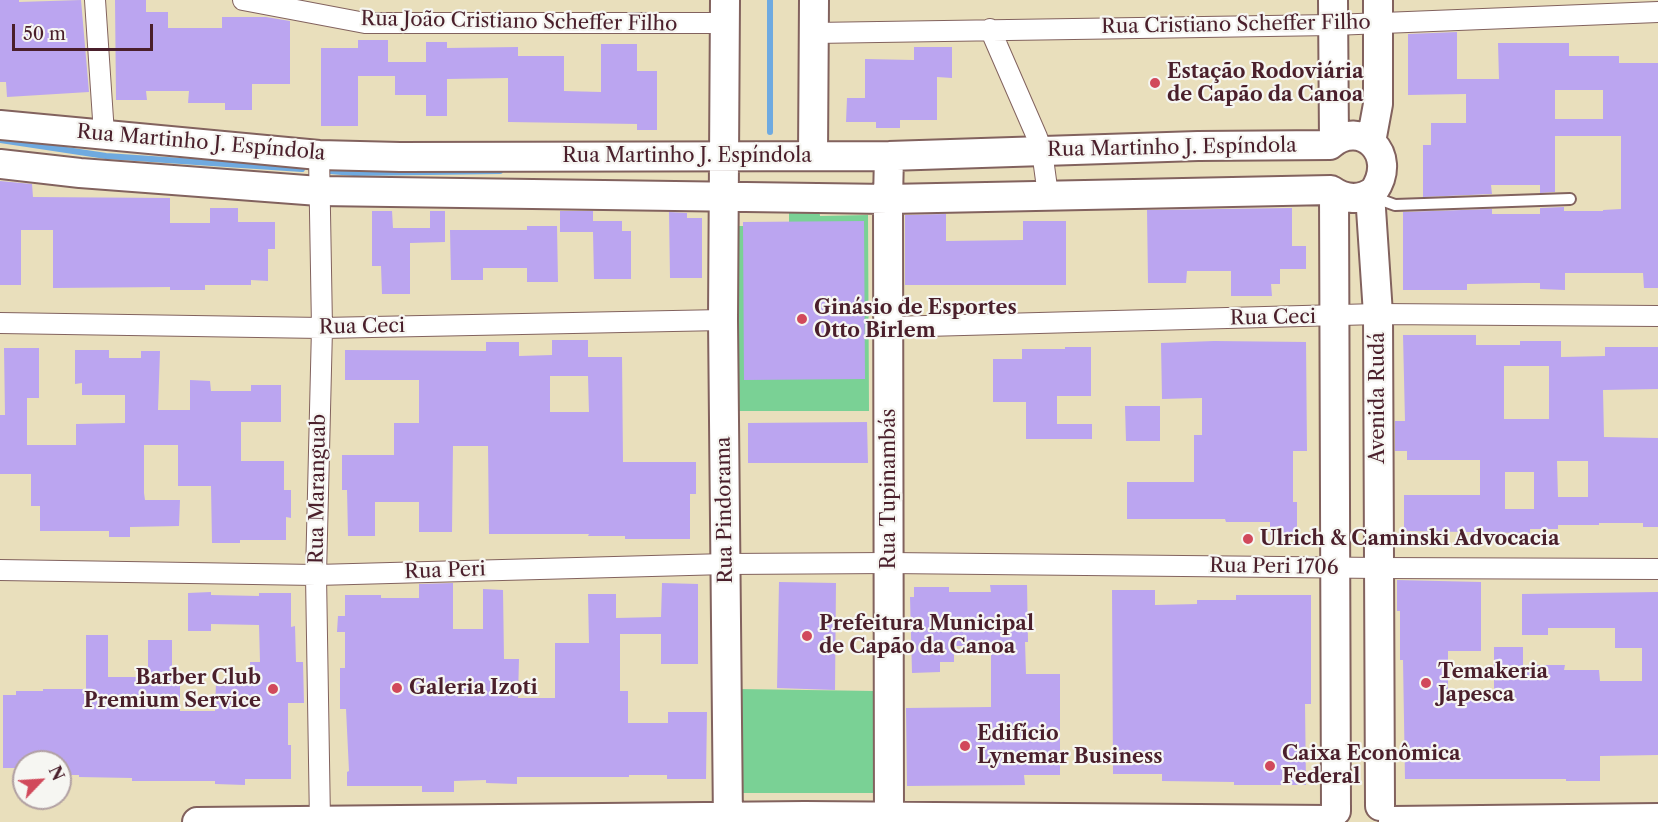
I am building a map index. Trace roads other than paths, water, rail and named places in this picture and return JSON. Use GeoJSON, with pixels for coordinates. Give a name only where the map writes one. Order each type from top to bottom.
{"type":"FeatureCollection","features":[{"type":"Feature","properties":{"kind":"main road"},"geometry":{"type":"LineString","coordinates":[[813,156],[814,0]]}},
{"type":"Feature","properties":{"kind":"main road"},"geometry":{"type":"LineString","coordinates":[[1371,142],[1378,104],[1378,11]]}},
{"type":"Feature","properties":{"kind":"main road","name":"Rua Pindorama"},"geometry":{"type":"LineString","coordinates":[[725,12],[723,320],[728,820]]}},
{"type":"Feature","properties":{"kind":"main road"},"geometry":{"type":"LineString","coordinates":[[1332,818],[1336,568],[1335,316],[1332,191],[1321,172],[1322,162],[1332,144],[1333,12]]}},
{"type":"Feature","properties":{"kind":"main road","name":"Rua Martinho J. Espíndola"},"geometry":{"type":"LineString","coordinates":[[0,125],[319,155],[400,157],[889,156],[1332,144],[1355,136],[1371,142]]}},
{"type":"Feature","properties":{"kind":"main road","name":"Avenida Rudá"},"geometry":{"type":"LineString","coordinates":[[1371,142],[1379,151],[1384,172],[1372,193],[1378,314],[1379,568],[1389,816]]}},
{"type":"Feature","properties":{"kind":"main road","name":"Rua Tupinambás"},"geometry":{"type":"LineString","coordinates":[[889,156],[889,820]]}},
{"type":"Feature","properties":{"kind":"main road","name":"Rua Martinho J. Espíndola"},"geometry":{"type":"LineString","coordinates":[[0,164],[80,173],[319,191],[888,199],[1332,191],[1347,199],[1356,199],[1372,193]]}},
{"type":"Feature","properties":{"kind":"main road"},"geometry":{"type":"LineString","coordinates":[[197,822],[728,820],[805,816],[889,820],[1332,818],[1346,804],[1357,801],[1369,801],[1389,816],[1658,818]]}},
{"type":"Feature","properties":{"kind":"street"},"geometry":{"type":"LineString","coordinates":[[95,0],[105,134]]}},
{"type":"Feature","properties":{"kind":"street","name":"Rua João Cristiano Scheffer Filho"},"geometry":{"type":"LineString","coordinates":[[243,0],[365,22],[725,12]]}},
{"type":"Feature","properties":{"kind":"street","name":"Rua Cristiano Scheffer Filho"},"geometry":{"type":"LineString","coordinates":[[814,33],[990,29],[1333,12],[1658,12]]}},
{"type":"Feature","properties":{"kind":"street"},"geometry":{"type":"LineString","coordinates":[[990,29],[1042,151],[1048,195]]}},
{"type":"Feature","properties":{"kind":"street","name":"Rua Maranguab"},"geometry":{"type":"LineString","coordinates":[[319,155],[322,328],[316,575],[320,822]]}},
{"type":"Feature","properties":{"kind":"street","name":"Rua Ceci"},"geometry":{"type":"LineString","coordinates":[[888,327],[1378,314],[1658,316]]}},
{"type":"Feature","properties":{"kind":"street","name":"Rua Ceci"},"geometry":{"type":"LineString","coordinates":[[0,323],[322,328],[723,320]]}},
{"type":"Feature","properties":{"kind":"street","name":"Rua Peri 1706"},"geometry":{"type":"LineString","coordinates":[[889,563],[1336,568],[1658,568]]}},
{"type":"Feature","properties":{"kind":"street","name":"Rua Peri"},"geometry":{"type":"LineString","coordinates":[[0,570],[316,575],[726,564],[889,563]]}},
{"type":"Feature","properties":{"kind":"lane"},"geometry":{"type":"LineString","coordinates":[[1372,193],[1395,205],[1570,199]]}},
{"type":"Feature","properties":{"kind":"waterway"},"geometry":{"type":"LineString","coordinates":[[770,0],[770,132]]}},
{"type":"Feature","properties":{"kind":"waterway"},"geometry":{"type":"LineString","coordinates":[[0,140],[106,156],[302,169]]}},
{"type":"Feature","properties":{"kind":"waterway"},"geometry":{"type":"LineString","coordinates":[[330,171],[354,173],[500,171]]}},
{"type":"Feature","properties":{"kind":"place","name":"Estação Rodoviária de Capão da Canoa"},"geometry":{"type":"Point","coordinates":[1155,83]}},
{"type":"Feature","properties":{"kind":"place","name":"Ginásio de Esportes Otto Birlem"},"geometry":{"type":"Point","coordinates":[802,319]}},
{"type":"Feature","properties":{"kind":"place","name":"Ulrich & Caminski Advocacia"},"geometry":{"type":"Point","coordinates":[1248,539]}},
{"type":"Feature","properties":{"kind":"place","name":"Prefeitura Municipal de Capão da Canoa"},"geometry":{"type":"Point","coordinates":[807,636]}},
{"type":"Feature","properties":{"kind":"place","name":"Temakeria Japesca"},"geometry":{"type":"Point","coordinates":[1426,683]}},
{"type":"Feature","properties":{"kind":"place","name":"Galeria Izoti"},"geometry":{"type":"Point","coordinates":[397,688]}},
{"type":"Feature","properties":{"kind":"place","name":"Barber Club Premium Service"},"geometry":{"type":"Point","coordinates":[273,689]}},
{"type":"Feature","properties":{"kind":"place","name":"Edifício Lynemar Business"},"geometry":{"type":"Point","coordinates":[965,746]}},
{"type":"Feature","properties":{"kind":"place","name":"Caixa Econômica Federal"},"geometry":{"type":"Point","coordinates":[1270,766]}}]}
